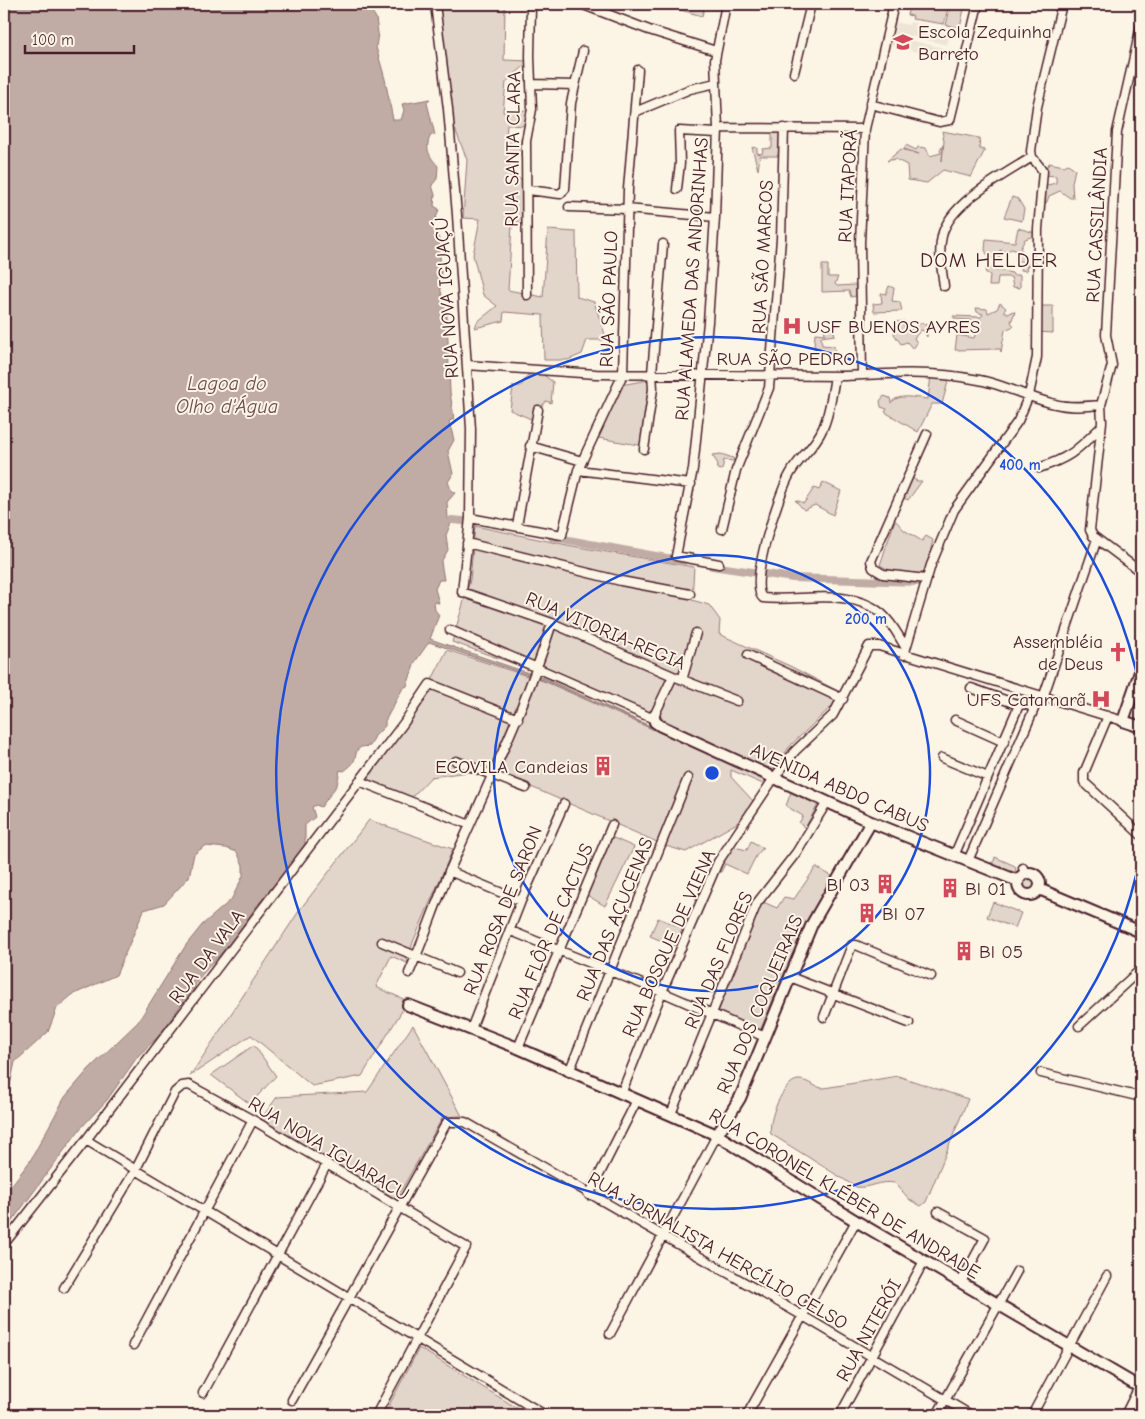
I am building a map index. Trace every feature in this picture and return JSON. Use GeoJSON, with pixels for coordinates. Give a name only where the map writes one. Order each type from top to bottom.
{"type":"FeatureCollection","features":[{"type":"Feature","properties":{"kind":"main road"},"geometry":{"type":"LineString","coordinates":[[1141,669],[1123,721],[1141,727]]}},
{"type":"Feature","properties":{"kind":"main road","name":"AVENIDA ABDO CABUS"},"geometry":{"type":"LineString","coordinates":[[654,718],[661,726],[871,822],[968,861],[1022,874]]}},
{"type":"Feature","properties":{"kind":"main road","name":"RUA DOS COQUEIRAIS"},"geometry":{"type":"LineString","coordinates":[[718,1135],[740,1098],[819,910],[871,822]]}},
{"type":"Feature","properties":{"kind":"main road"},"geometry":{"type":"LineString","coordinates":[[1022,874],[1036,876],[1040,882],[1039,889],[1034,894],[1027,895],[1021,891],[1022,874]]}},
{"type":"Feature","properties":{"kind":"main road"},"geometry":{"type":"LineString","coordinates":[[1039,889],[1141,932]]}},
{"type":"Feature","properties":{"kind":"main road","name":"RUA CORONEL KLÉBER DE ANDRADE"},"geometry":{"type":"LineString","coordinates":[[408,1005],[471,1028],[718,1135],[856,1221],[1140,1386]]}},
{"type":"Feature","properties":{"kind":"street","name":"RUA NOVA IGUAÇÚ"},"geometry":{"type":"LineString","coordinates":[[435,4],[448,109],[471,429],[470,518],[462,592]]}},
{"type":"Feature","properties":{"kind":"street","name":"RUA SANTA CLARA"},"geometry":{"type":"LineString","coordinates":[[527,294],[528,190],[526,141],[532,108],[531,4]]}},
{"type":"Feature","properties":{"kind":"street"},"geometry":{"type":"LineString","coordinates":[[581,4],[649,30],[716,51]]}},
{"type":"Feature","properties":{"kind":"street","name":"RUA ALAMEDA DAS ANDORINHAS"},"geometry":{"type":"LineString","coordinates":[[719,564],[676,556],[691,484],[702,374],[715,217],[718,131],[716,51],[726,4]]}},
{"type":"Feature","properties":{"kind":"street"},"geometry":{"type":"LineString","coordinates":[[794,73],[811,4]]}},
{"type":"Feature","properties":{"kind":"street","name":"RUA ITAPORÃ"},"geometry":{"type":"LineString","coordinates":[[862,374],[860,244],[865,129],[894,4]]}},
{"type":"Feature","properties":{"kind":"street"},"geometry":{"type":"LineString","coordinates":[[870,104],[939,122],[950,120],[978,4]]}},
{"type":"Feature","properties":{"kind":"street"},"geometry":{"type":"LineString","coordinates":[[905,651],[926,579],[954,510],[1018,421],[1029,395],[1037,357],[1038,228],[1043,171],[1032,158],[1037,108],[1062,4]]}},
{"type":"Feature","properties":{"kind":"street","name":"RUA CASSILÂNDIA"},"geometry":{"type":"LineString","coordinates":[[1097,538],[1091,533],[1090,527],[1101,427],[1101,405],[1112,365],[1106,335],[1117,132],[1141,26]]}},
{"type":"Feature","properties":{"kind":"street"},"geometry":{"type":"LineString","coordinates":[[528,190],[560,194],[565,190],[569,121],[583,51]]}},
{"type":"Feature","properties":{"kind":"street","name":"RUA SÃO PAULO"},"geometry":{"type":"LineString","coordinates":[[517,526],[562,535],[578,470],[623,374],[627,209],[638,70]]}},
{"type":"Feature","properties":{"kind":"street"},"geometry":{"type":"LineString","coordinates":[[635,112],[690,89],[716,83]]}},
{"type":"Feature","properties":{"kind":"street"},"geometry":{"type":"LineString","coordinates":[[531,84],[575,85]]}},
{"type":"Feature","properties":{"kind":"street","name":"RUA SÃO MARCOS"},"geometry":{"type":"LineString","coordinates":[[722,529],[736,470],[766,398],[770,375],[781,239],[784,128]]}},
{"type":"Feature","properties":{"kind":"street"},"geometry":{"type":"LineString","coordinates":[[677,189],[680,164],[679,130],[865,129]]}},
{"type":"Feature","properties":{"kind":"street"},"geometry":{"type":"LineString","coordinates":[[944,286],[940,250],[941,238],[947,220],[987,186],[1032,158]]}},
{"type":"Feature","properties":{"kind":"street"},"geometry":{"type":"LineString","coordinates":[[569,207],[627,209],[715,217]]}},
{"type":"Feature","properties":{"kind":"street"},"geometry":{"type":"LineString","coordinates":[[644,449],[653,389],[652,373],[663,244]]}},
{"type":"Feature","properties":{"kind":"street","name":"RUA SÃO PEDRO"},"geometry":{"type":"LineString","coordinates":[[467,365],[623,374],[835,376],[924,373],[972,379],[1003,386],[1057,405],[1101,405]]}},
{"type":"Feature","properties":{"kind":"street"},"geometry":{"type":"LineString","coordinates":[[835,376],[824,427],[814,446],[791,473],[782,490],[759,574],[758,592],[763,598],[833,598],[868,606],[886,618],[905,651],[1123,721]]}},
{"type":"Feature","properties":{"kind":"street"},"geometry":{"type":"LineString","coordinates":[[470,518],[517,526],[538,410]]}},
{"type":"Feature","properties":{"kind":"street"},"geometry":{"type":"LineString","coordinates":[[1039,468],[1065,459],[1101,427]]}},
{"type":"Feature","properties":{"kind":"street"},"geometry":{"type":"LineString","coordinates":[[926,434],[871,561],[873,568],[883,574],[926,579]]}},
{"type":"Feature","properties":{"kind":"street"},"geometry":{"type":"LineString","coordinates":[[530,446],[582,461]]}},
{"type":"Feature","properties":{"kind":"street"},"geometry":{"type":"LineString","coordinates":[[578,470],[691,484]]}},
{"type":"Feature","properties":{"kind":"street"},"geometry":{"type":"LineString","coordinates":[[1044,695],[1097,538],[1141,572]]}},
{"type":"Feature","properties":{"kind":"street"},"geometry":{"type":"LineString","coordinates":[[468,543],[621,581],[690,594]]}},
{"type":"Feature","properties":{"kind":"street","name":"RUA VITORIA-REGIA"},"geometry":{"type":"LineString","coordinates":[[462,592],[552,623],[682,680],[738,701]]}},
{"type":"Feature","properties":{"kind":"street"},"geometry":{"type":"LineString","coordinates":[[409,973],[450,871],[518,719],[552,623]]}},
{"type":"Feature","properties":{"kind":"street"},"geometry":{"type":"LineString","coordinates":[[450,630],[654,718],[673,676]]}},
{"type":"Feature","properties":{"kind":"street"},"geometry":{"type":"LineString","coordinates":[[682,680],[696,634]]}},
{"type":"Feature","properties":{"kind":"street","name":"RUA BOSQUE DE VIENA"},"geometry":{"type":"LineString","coordinates":[[621,1094],[662,992],[718,862],[774,778],[803,742],[825,725],[843,699],[869,646],[905,651]]}},
{"type":"Feature","properties":{"kind":"street"},"geometry":{"type":"LineString","coordinates":[[748,654],[843,699]]}},
{"type":"Feature","properties":{"kind":"street","name":"RUA DA VALA"},"geometry":{"type":"LineString","coordinates":[[4,1244],[86,1140],[403,724],[430,684],[518,719]]}},
{"type":"Feature","properties":{"kind":"street"},"geometry":{"type":"LineString","coordinates":[[968,861],[1034,712],[1032,706],[1022,703],[1019,705],[971,688]]}},
{"type":"Feature","properties":{"kind":"street"},"geometry":{"type":"LineString","coordinates":[[954,856],[1019,705]]}},
{"type":"Feature","properties":{"kind":"street"},"geometry":{"type":"LineString","coordinates":[[1108,716],[1084,773],[1084,782],[1141,835]]}},
{"type":"Feature","properties":{"kind":"street"},"geometry":{"type":"LineString","coordinates":[[955,720],[1004,742]]}},
{"type":"Feature","properties":{"kind":"street"},"geometry":{"type":"LineString","coordinates":[[942,758],[988,777]]}},
{"type":"Feature","properties":{"kind":"street"},"geometry":{"type":"LineString","coordinates":[[456,761],[526,788]]}},
{"type":"Feature","properties":{"kind":"street","name":"RUA DAS AÇUCENAS"},"geometry":{"type":"LineString","coordinates":[[570,1072],[688,778]]}},
{"type":"Feature","properties":{"kind":"street"},"geometry":{"type":"LineString","coordinates":[[359,781],[470,825]]}},
{"type":"Feature","properties":{"kind":"street","name":"RUA DAS FLORES"},"geometry":{"type":"LineString","coordinates":[[671,1114],[757,903],[796,853],[827,802]]}},
{"type":"Feature","properties":{"kind":"street","name":"RUA ROSA DE SARON"},"geometry":{"type":"LineString","coordinates":[[471,1028],[511,931],[521,901],[564,804]]}},
{"type":"Feature","properties":{"kind":"street","name":"RUA FLÔR DE CACTUS"},"geometry":{"type":"LineString","coordinates":[[518,1048],[612,825]]}},
{"type":"Feature","properties":{"kind":"street"},"geometry":{"type":"LineString","coordinates":[[450,871],[521,901]]}},
{"type":"Feature","properties":{"kind":"street"},"geometry":{"type":"LineString","coordinates":[[511,931],[662,992],[765,1037]]}},
{"type":"Feature","properties":{"kind":"street"},"geometry":{"type":"LineString","coordinates":[[382,942],[457,973]]}},
{"type":"Feature","properties":{"kind":"street"},"geometry":{"type":"LineString","coordinates":[[824,1017],[852,945],[931,976]]}},
{"type":"Feature","properties":{"kind":"street"},"geometry":{"type":"LineString","coordinates":[[1079,1026],[1141,969]]}},
{"type":"Feature","properties":{"kind":"street"},"geometry":{"type":"LineString","coordinates":[[790,977],[909,1023]]}},
{"type":"Feature","properties":{"kind":"street"},"geometry":{"type":"LineString","coordinates":[[1041,1073],[1141,1097]]}},
{"type":"Feature","properties":{"kind":"street","name":"RUA NOVA IGUARACU"},"geometry":{"type":"LineString","coordinates":[[136,1169],[176,1092],[182,1086],[189,1085],[253,1120],[466,1247],[417,1336]]}},
{"type":"Feature","properties":{"kind":"street"},"geometry":{"type":"LineString","coordinates":[[589,1195],[637,1100]]}},
{"type":"Feature","properties":{"kind":"street"},"geometry":{"type":"LineString","coordinates":[[133,1346],[253,1120]]}},
{"type":"Feature","properties":{"kind":"street","name":"RUA JORNALISTA HERCÍLIO CELSO"},"geometry":{"type":"LineString","coordinates":[[397,1207],[447,1122],[465,1122],[589,1195],[803,1316],[970,1415]]}},
{"type":"Feature","properties":{"kind":"street","name":"RUA DOS COQUEIRAIS"},"geometry":{"type":"LineString","coordinates":[[610,1334],[718,1135]]}},
{"type":"Feature","properties":{"kind":"street"},"geometry":{"type":"LineString","coordinates":[[86,1140],[277,1256],[417,1336],[545,1415]]}},
{"type":"Feature","properties":{"kind":"street"},"geometry":{"type":"LineString","coordinates":[[203,1393],[327,1164]]}},
{"type":"Feature","properties":{"kind":"street"},"geometry":{"type":"LineString","coordinates":[[64,1288],[136,1169]]}},
{"type":"Feature","properties":{"kind":"street"},"geometry":{"type":"LineString","coordinates":[[292,1400],[397,1207]]}},
{"type":"Feature","properties":{"kind":"street"},"geometry":{"type":"LineString","coordinates":[[938,1212],[985,1238],[961,1282]]}},
{"type":"Feature","properties":{"kind":"street"},"geometry":{"type":"LineString","coordinates":[[747,1415],[856,1221]]}},
{"type":"Feature","properties":{"kind":"street","name":"RUA NITERÓI"},"geometry":{"type":"LineString","coordinates":[[840,1415],[924,1260]]}},
{"type":"Feature","properties":{"kind":"street"},"geometry":{"type":"LineString","coordinates":[[937,1415],[1017,1271]]}},
{"type":"Feature","properties":{"kind":"street"},"geometry":{"type":"LineString","coordinates":[[1032,1415],[1107,1276]]}},
{"type":"Feature","properties":{"kind":"street"},"geometry":{"type":"LineString","coordinates":[[376,1415],[417,1336]]}},
{"type":"Feature","properties":{"kind":"street"},"geometry":{"type":"LineString","coordinates":[[1125,1415],[1140,1386]]}},
{"type":"Feature","properties":{"kind":"shaded area"},"geometry":{"type":"Polygon","coordinates":[[[438,4],[505,4],[504,60],[530,61],[506,82],[503,112],[527,110],[529,126],[507,125],[506,138],[522,141],[523,153],[505,160],[524,185],[524,219],[512,225],[508,290],[543,297],[548,230],[576,232],[577,297],[594,302],[607,340],[587,340],[582,354],[568,360],[544,360],[543,315],[504,312],[503,321],[475,328],[477,322],[497,306],[483,295],[473,255],[480,219],[463,218],[467,160],[452,121],[438,4]]]}},
{"type":"Feature","properties":{"kind":"shaded area"},"geometry":{"type":"Polygon","coordinates":[[[659,4],[705,4],[702,16],[659,4]]]}},
{"type":"Feature","properties":{"kind":"shaded area"},"geometry":{"type":"Polygon","coordinates":[[[910,4],[949,4],[944,24],[912,19],[913,16],[907,15],[910,4]]]}},
{"type":"Feature","properties":{"kind":"shaded area"},"geometry":{"type":"Polygon","coordinates":[[[951,4],[965,4],[960,28],[946,25],[951,4]]]}},
{"type":"Feature","properties":{"kind":"shaded area","name":"Escola Zequinha Barreto"},"geometry":{"type":"Polygon","coordinates":[[[894,22],[909,25],[910,22],[916,23],[915,27],[918,28],[920,24],[950,35],[947,45],[903,34],[902,38],[947,49],[945,59],[889,45],[894,22]]]}},
{"type":"Feature","properties":{"kind":"shaded area"},"geometry":{"type":"Polygon","coordinates":[[[772,130],[781,130],[778,156],[760,156],[758,170],[752,147],[757,148],[757,153],[762,154],[763,149],[772,148],[772,130]]]}},
{"type":"Feature","properties":{"kind":"shaded area"},"geometry":{"type":"Polygon","coordinates":[[[942,131],[979,138],[980,149],[985,150],[971,177],[943,170],[927,183],[908,180],[907,165],[895,159],[887,161],[901,149],[919,154],[904,149],[906,145],[916,150],[918,147],[926,148],[930,156],[941,153],[940,150],[943,145],[942,161],[944,141],[942,131]]]}},
{"type":"Feature","properties":{"kind":"shaded area"},"geometry":{"type":"Polygon","coordinates":[[[1049,163],[1064,166],[1068,164],[1075,169],[1072,183],[1073,198],[1060,191],[1049,196],[1047,202],[1041,207],[1043,186],[1056,183],[1056,176],[1045,175],[1044,166],[1048,166],[1049,163]]]}},
{"type":"Feature","properties":{"kind":"shaded area"},"geometry":{"type":"Polygon","coordinates":[[[1012,197],[1018,199],[1024,209],[1022,221],[1004,217],[1012,197]]]}},
{"type":"Feature","properties":{"kind":"shaded area"},"geometry":{"type":"Polygon","coordinates":[[[1018,228],[1035,233],[1034,236],[1025,239],[1020,249],[1023,251],[1026,259],[1036,260],[1036,266],[1027,265],[1026,271],[1021,270],[1022,262],[1015,259],[1019,251],[1011,249],[1006,252],[1000,250],[999,261],[988,256],[985,250],[986,239],[1015,242],[1018,228]]]}},
{"type":"Feature","properties":{"kind":"shaded area"},"geometry":{"type":"Polygon","coordinates":[[[822,265],[828,265],[828,277],[838,277],[835,284],[837,286],[856,285],[856,296],[851,297],[849,291],[822,292],[822,265]]]}},
{"type":"Feature","properties":{"kind":"shaded area"},"geometry":{"type":"Polygon","coordinates":[[[987,268],[1020,275],[1020,288],[1013,287],[1011,277],[998,277],[997,286],[989,286],[990,275],[985,272],[987,268]]]}},
{"type":"Feature","properties":{"kind":"shaded area"},"geometry":{"type":"Polygon","coordinates":[[[889,286],[894,288],[892,301],[900,302],[902,311],[874,312],[873,304],[882,303],[881,293],[886,294],[889,286]]]}},
{"type":"Feature","properties":{"kind":"shaded area"},"geometry":{"type":"Polygon","coordinates":[[[1000,303],[1006,308],[1004,311],[1009,314],[1012,311],[1015,312],[1011,322],[1014,326],[1005,330],[1001,352],[1000,349],[955,350],[957,335],[974,338],[975,335],[970,329],[970,320],[955,319],[953,316],[981,317],[983,314],[977,312],[976,308],[987,309],[988,313],[997,309],[1000,303]]]}},
{"type":"Feature","properties":{"kind":"shaded area"},"geometry":{"type":"Polygon","coordinates":[[[1038,306],[1053,306],[1053,333],[1038,332],[1038,306]]]}},
{"type":"Feature","properties":{"kind":"shaded area"},"geometry":{"type":"Polygon","coordinates":[[[904,321],[904,327],[908,331],[921,323],[927,325],[927,337],[924,331],[921,330],[914,338],[917,343],[913,349],[907,342],[901,344],[894,334],[896,322],[904,321]]]}},
{"type":"Feature","properties":{"kind":"shaded area"},"geometry":{"type":"Polygon","coordinates":[[[824,328],[833,329],[835,335],[821,337],[822,345],[834,346],[835,353],[823,352],[819,356],[817,352],[820,348],[814,347],[815,333],[825,334],[824,328]]]}},
{"type":"Feature","properties":{"kind":"shaded area"},"geometry":{"type":"Polygon","coordinates":[[[538,371],[553,382],[551,403],[546,401],[531,419],[510,410],[513,386],[521,386],[527,376],[538,371]]]}},
{"type":"Feature","properties":{"kind":"shaded area"},"geometry":{"type":"Polygon","coordinates":[[[931,376],[949,378],[942,404],[932,404],[918,432],[885,412],[887,409],[881,407],[880,401],[884,396],[890,398],[891,403],[903,397],[928,399],[931,376]]]}},
{"type":"Feature","properties":{"kind":"shaded area"},"geometry":{"type":"Polygon","coordinates":[[[649,380],[651,387],[644,446],[593,437],[620,385],[649,380]]]}},
{"type":"Feature","properties":{"kind":"shaded area"},"geometry":{"type":"Polygon","coordinates":[[[721,454],[733,458],[734,461],[724,460],[722,470],[717,469],[718,464],[712,455],[721,454]]]}},
{"type":"Feature","properties":{"kind":"shaded area"},"geometry":{"type":"Polygon","coordinates":[[[911,477],[917,481],[922,481],[908,500],[901,497],[911,477]]]}},
{"type":"Feature","properties":{"kind":"shaded area"},"geometry":{"type":"Polygon","coordinates":[[[823,482],[841,491],[833,515],[815,505],[804,510],[795,500],[804,503],[814,488],[819,490],[823,482]]]}},
{"type":"Feature","properties":{"kind":"shaded area"},"geometry":{"type":"Polygon","coordinates":[[[895,520],[904,530],[922,541],[926,536],[933,540],[926,570],[916,576],[887,569],[880,565],[895,520]]]}},
{"type":"Feature","properties":{"kind":"shaded area"},"geometry":{"type":"Polygon","coordinates":[[[475,526],[572,546],[694,567],[692,600],[709,605],[720,620],[719,634],[792,667],[840,692],[833,705],[790,746],[773,770],[532,670],[452,642],[470,580],[475,526]]]}},
{"type":"Feature","properties":{"kind":"shaded area"},"geometry":{"type":"Polygon","coordinates":[[[447,650],[546,682],[767,780],[765,785],[731,770],[731,777],[754,802],[737,823],[686,852],[666,846],[490,769],[431,777],[412,797],[367,779],[411,721],[447,650]]]}},
{"type":"Feature","properties":{"kind":"shaded area"},"geometry":{"type":"Polygon","coordinates":[[[792,789],[820,801],[805,828],[799,823],[803,816],[786,806],[792,789]]]}},
{"type":"Feature","properties":{"kind":"shaded area"},"geometry":{"type":"Polygon","coordinates":[[[369,820],[453,849],[413,942],[407,963],[391,956],[376,987],[408,1001],[362,1076],[312,1086],[251,1035],[190,1076],[301,908],[369,820]]]}},
{"type":"Feature","properties":{"kind":"shaded area"},"geometry":{"type":"Polygon","coordinates":[[[609,836],[634,847],[605,906],[585,894],[609,836]]]}},
{"type":"Feature","properties":{"kind":"shaded area"},"geometry":{"type":"Polygon","coordinates":[[[751,841],[763,848],[756,856],[747,874],[725,864],[721,872],[715,870],[730,846],[747,850],[751,841]]]}},
{"type":"Feature","properties":{"kind":"shaded area"},"geometry":{"type":"Polygon","coordinates":[[[995,857],[1015,866],[1016,871],[1012,873],[988,865],[994,861],[995,857]]]}},
{"type":"Feature","properties":{"kind":"shaded area"},"geometry":{"type":"Polygon","coordinates":[[[816,867],[835,878],[792,955],[760,1031],[718,1012],[761,901],[777,908],[784,897],[794,899],[816,867]]]}},
{"type":"Feature","properties":{"kind":"shaded area"},"geometry":{"type":"Polygon","coordinates":[[[1026,876],[1032,876],[1037,881],[1035,890],[1026,892],[1021,887],[1021,881],[1026,876]]]}},
{"type":"Feature","properties":{"kind":"shaded area"},"geometry":{"type":"Polygon","coordinates":[[[993,902],[1021,913],[1015,928],[987,917],[993,902]]]}},
{"type":"Feature","properties":{"kind":"shaded area"},"geometry":{"type":"Polygon","coordinates":[[[658,918],[683,928],[674,946],[650,936],[658,918]]]}},
{"type":"Feature","properties":{"kind":"shaded area"},"geometry":{"type":"Polygon","coordinates":[[[413,1025],[462,1116],[443,1117],[396,1199],[261,1119],[277,1097],[367,1092],[413,1025]]]}},
{"type":"Feature","properties":{"kind":"shaded area"},"geometry":{"type":"Polygon","coordinates":[[[254,1045],[276,1076],[250,1104],[211,1075],[254,1045]]]}},
{"type":"Feature","properties":{"kind":"shaded area"},"geometry":{"type":"Polygon","coordinates":[[[898,1076],[968,1099],[926,1202],[921,1206],[910,1200],[895,1183],[889,1182],[856,1187],[771,1134],[771,1121],[777,1103],[792,1082],[801,1080],[824,1088],[898,1076]]]}},
{"type":"Feature","properties":{"kind":"shaded area"},"geometry":{"type":"Polygon","coordinates":[[[419,1348],[517,1408],[509,1415],[384,1415],[419,1348]]]}},
{"type":"Feature","properties":{"kind":"water","name":"Lagoa do Olho d'Água"},"geometry":{"type":"Polygon","coordinates":[[[4,4],[367,4],[376,18],[378,33],[376,47],[385,79],[393,120],[401,120],[404,110],[402,104],[430,99],[427,103],[435,135],[431,135],[428,152],[438,166],[437,179],[432,185],[435,195],[434,206],[439,209],[433,228],[437,234],[440,246],[440,266],[443,278],[440,287],[447,316],[450,392],[454,419],[449,421],[454,440],[448,451],[453,474],[448,482],[452,492],[455,493],[447,502],[448,519],[451,523],[446,535],[448,550],[441,562],[444,580],[439,580],[435,589],[439,603],[434,602],[435,610],[439,615],[430,639],[546,679],[765,778],[546,681],[429,642],[415,662],[407,686],[403,688],[385,721],[385,726],[375,736],[370,746],[361,747],[357,750],[350,766],[344,771],[340,770],[337,785],[321,807],[316,805],[312,807],[315,817],[305,825],[305,845],[287,870],[255,908],[234,939],[198,979],[191,995],[180,1006],[159,1036],[138,1056],[107,1100],[80,1129],[4,1232],[4,1195],[30,1161],[65,1097],[89,1069],[138,1022],[186,945],[202,925],[231,900],[243,876],[243,865],[237,852],[226,848],[205,846],[194,854],[189,877],[164,904],[144,910],[116,975],[72,995],[57,1008],[48,1032],[15,1062],[9,1090],[4,1090],[4,4]]]}},
{"type":"Feature","properties":{"kind":"waterway"},"geometry":{"type":"LineString","coordinates":[[452,520],[475,522]]}},
{"type":"Feature","properties":{"kind":"waterway"},"geometry":{"type":"LineString","coordinates":[[552,537],[683,561]]}},
{"type":"Feature","properties":{"kind":"waterway"},"geometry":{"type":"LineString","coordinates":[[712,566],[793,578],[917,582]]}},
{"type":"Feature","properties":{"kind":"place","name":"Escola Zequinha Barreto"},"geometry":{"type":"Point","coordinates":[903,42]}},
{"type":"Feature","properties":{"kind":"place","name":"USF BUENOS AYRES"},"geometry":{"type":"Point","coordinates":[792,326]}},
{"type":"Feature","properties":{"kind":"place","name":"Assembléia de Deus"},"geometry":{"type":"Point","coordinates":[1118,652]}},
{"type":"Feature","properties":{"kind":"place","name":"UFS Catamarã"},"geometry":{"type":"Point","coordinates":[1101,699]}},
{"type":"Feature","properties":{"kind":"place","name":"ECOVILA Candeias"},"geometry":{"type":"Point","coordinates":[603,766]}},
{"type":"Feature","properties":{"kind":"place","name":"Bl 03"},"geometry":{"type":"Point","coordinates":[885,884]}},
{"type":"Feature","properties":{"kind":"place","name":"Bl 01"},"geometry":{"type":"Point","coordinates":[950,888]}},
{"type":"Feature","properties":{"kind":"place","name":"Bl 07"},"geometry":{"type":"Point","coordinates":[867,913]}},
{"type":"Feature","properties":{"kind":"place","name":"Bl 05"},"geometry":{"type":"Point","coordinates":[964,951]}},
{"type":"Feature","properties":{"kind":"district","name":"DOM HELDER"},"geometry":{"type":"Point","coordinates":[989,260]}}]}
